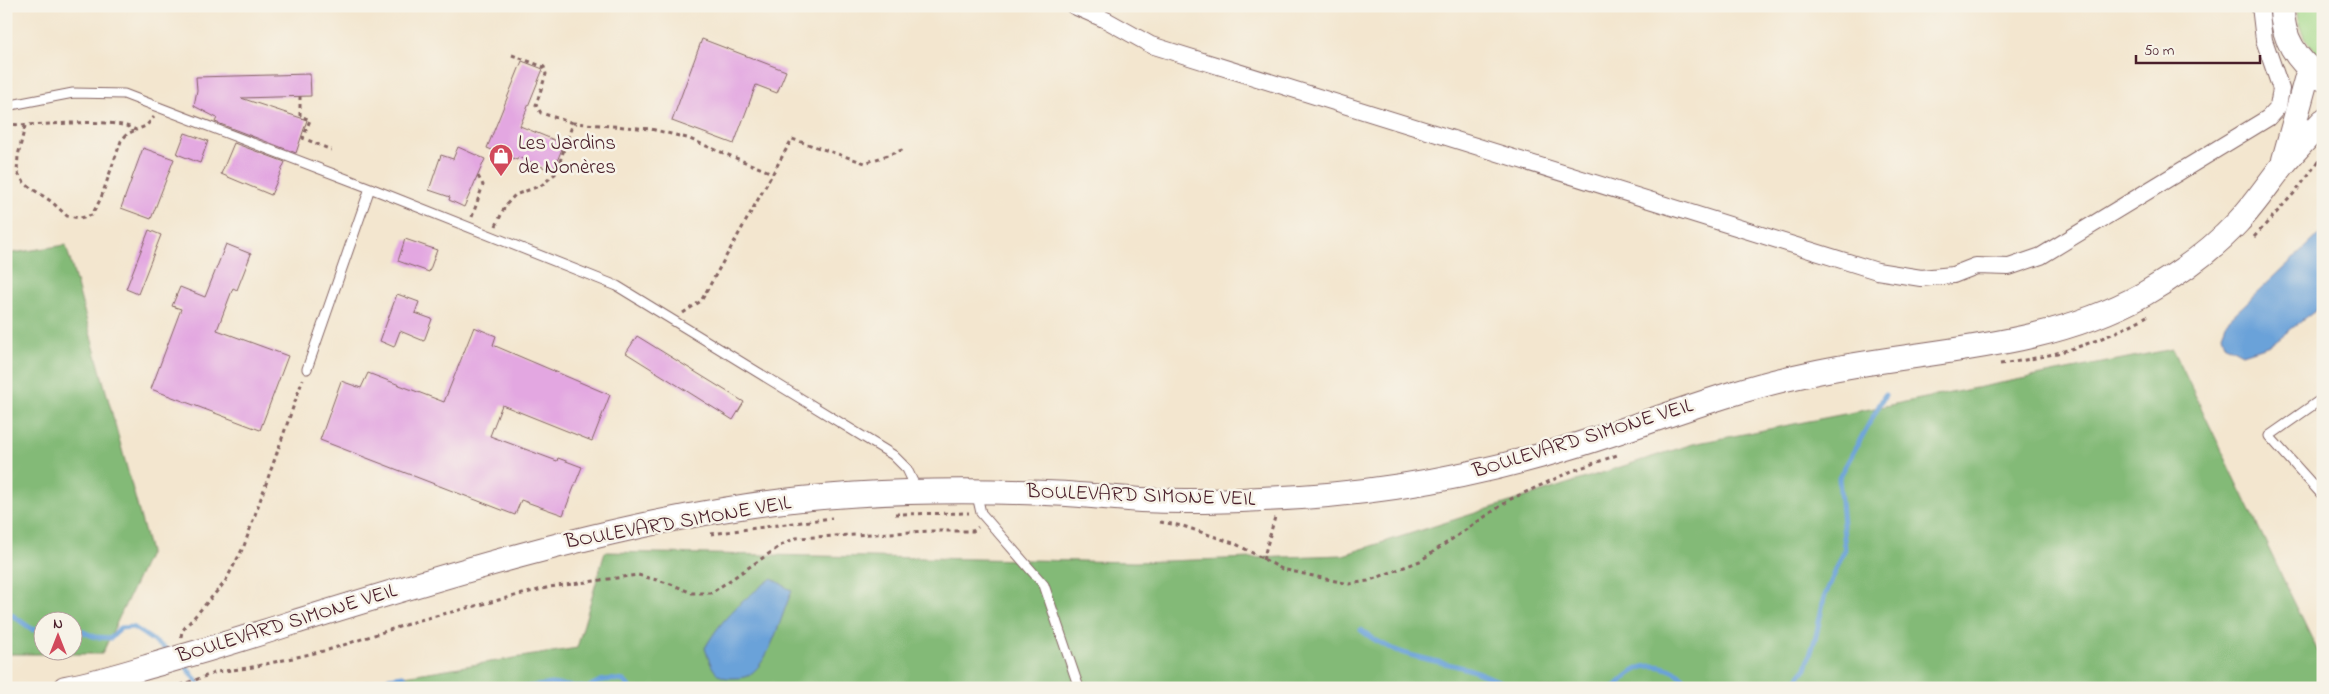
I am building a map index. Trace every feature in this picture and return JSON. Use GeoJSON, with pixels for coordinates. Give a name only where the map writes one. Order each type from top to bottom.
{"type":"FeatureCollection","features":[{"type":"Feature","properties":{"kind":"main road"},"geometry":{"type":"LineString","coordinates":[[2282,6],[2283,26],[2288,42],[2297,56],[2316,74]]}},
{"type":"Feature","properties":{"kind":"main road","name":"BOULEVARD SIMONE VEIL"},"geometry":{"type":"LineString","coordinates":[[2282,166],[2316,74]]}},
{"type":"Feature","properties":{"kind":"main road","name":"BOULEVARD SIMONE VEIL"},"geometry":{"type":"LineString","coordinates":[[65,688],[91,684],[487,563],[590,536],[750,506],[833,497],[917,492],[979,502],[1052,493],[1145,500],[1282,498],[1344,494],[1436,481],[1506,465],[1570,447],[1750,387],[1855,364],[2006,343],[2055,331],[2095,318],[2143,295],[2176,274],[2235,226],[2264,192],[2282,166],[2323,121]]}},
{"type":"Feature","properties":{"kind":"street"},"geometry":{"type":"LineString","coordinates":[[1074,6],[1106,20],[1152,45],[1877,271],[1921,278],[1953,275],[1976,266],[2009,267],[2041,256],[2268,118],[2278,107],[2281,89],[2264,40],[2260,6]]}},
{"type":"Feature","properties":{"kind":"lane"},"geometry":{"type":"LineString","coordinates":[[6,106],[72,93],[124,94],[370,188],[617,286],[893,455],[907,469],[917,492]]}},
{"type":"Feature","properties":{"kind":"lane"},"geometry":{"type":"LineString","coordinates":[[307,369],[370,188]]}},
{"type":"Feature","properties":{"kind":"lane"},"geometry":{"type":"LineString","coordinates":[[2323,398],[2270,436],[2323,496]]}},
{"type":"Feature","properties":{"kind":"lane"},"geometry":{"type":"LineString","coordinates":[[979,502],[1044,585],[1078,688]]}},
{"type":"Feature","properties":{"kind":"path"},"geometry":{"type":"LineString","coordinates":[[512,55],[544,67],[546,74],[536,105],[540,113],[573,123],[652,129],[687,138],[772,173]]}},
{"type":"Feature","properties":{"kind":"path"},"geometry":{"type":"LineString","coordinates":[[300,96],[300,116],[310,120],[303,138],[331,150]]}},
{"type":"Feature","properties":{"kind":"path"},"geometry":{"type":"LineString","coordinates":[[25,126],[18,156],[17,172],[24,184],[52,202],[67,216],[80,218],[92,215],[102,198],[121,141],[126,134],[146,126],[155,116],[158,108]]}},
{"type":"Feature","properties":{"kind":"path"},"geometry":{"type":"LineString","coordinates":[[6,124],[25,126],[87,122],[128,126],[136,130]]}},
{"type":"Feature","properties":{"kind":"path"},"geometry":{"type":"LineString","coordinates":[[492,236],[506,206],[515,194],[542,185],[556,173],[573,123]]}},
{"type":"Feature","properties":{"kind":"path"},"geometry":{"type":"LineString","coordinates":[[665,315],[686,312],[701,301],[792,139],[865,163],[905,149]]}},
{"type":"Feature","properties":{"kind":"path"},"geometry":{"type":"LineString","coordinates":[[469,227],[483,185],[478,176]]}},
{"type":"Feature","properties":{"kind":"path"},"geometry":{"type":"LineString","coordinates":[[185,656],[181,639],[182,631],[225,582],[244,546],[307,369]]}},
{"type":"Feature","properties":{"kind":"path"},"geometry":{"type":"LineString","coordinates":[[1263,560],[1282,498]]}},
{"type":"Feature","properties":{"kind":"path"},"geometry":{"type":"LineString","coordinates":[[174,688],[217,672],[248,668],[328,650],[420,620],[550,587],[638,575],[671,584],[692,593],[711,593],[783,544],[796,538],[930,531],[973,531],[982,523],[979,502]]}},
{"type":"Feature","properties":{"kind":"green space"},"geometry":{"type":"Polygon","coordinates":[[[2297,6],[2323,6],[2323,58],[2307,42],[2298,21],[2297,6]]]}},
{"type":"Feature","properties":{"kind":"green space"},"geometry":{"type":"Polygon","coordinates":[[[66,245],[150,552],[102,654],[82,654],[82,612],[32,612],[32,654],[6,654],[6,254],[66,245]]]}},
{"type":"Feature","properties":{"kind":"green space"},"geometry":{"type":"Polygon","coordinates":[[[2173,349],[2323,662],[2323,688],[330,688],[577,648],[605,552],[1135,562],[1343,555],[1693,444],[2173,349]]]}},
{"type":"Feature","properties":{"kind":"water"},"geometry":{"type":"Polygon","coordinates":[[[2323,231],[2323,305],[2270,345],[2242,354],[2225,345],[2222,334],[2227,321],[2323,231]]]}},
{"type":"Feature","properties":{"kind":"water"},"geometry":{"type":"Polygon","coordinates":[[[772,578],[792,591],[768,651],[754,671],[745,677],[727,678],[721,676],[714,669],[705,648],[734,609],[772,578]]]}},
{"type":"Feature","properties":{"kind":"building"},"geometry":{"type":"Polygon","coordinates":[[[702,39],[786,71],[777,93],[756,85],[734,144],[672,121],[702,39]]]}},
{"type":"Feature","properties":{"kind":"building"},"geometry":{"type":"Polygon","coordinates":[[[522,61],[543,69],[520,126],[564,144],[553,171],[518,157],[517,160],[487,148],[522,61]]]}},
{"type":"Feature","properties":{"kind":"building"},"geometry":{"type":"Polygon","coordinates":[[[310,74],[311,96],[241,98],[307,120],[296,153],[215,122],[217,118],[194,106],[197,90],[196,77],[310,74]]]}},
{"type":"Feature","properties":{"kind":"building"},"geometry":{"type":"Polygon","coordinates":[[[185,133],[208,141],[200,163],[177,154],[185,133]]]}},
{"type":"Feature","properties":{"kind":"building"},"geometry":{"type":"Polygon","coordinates":[[[234,143],[285,162],[271,195],[221,174],[234,143]]]}},
{"type":"Feature","properties":{"kind":"building"},"geometry":{"type":"Polygon","coordinates":[[[458,147],[485,159],[464,207],[449,200],[450,197],[429,190],[441,155],[453,159],[458,147]]]}},
{"type":"Feature","properties":{"kind":"building"},"geometry":{"type":"Polygon","coordinates":[[[143,148],[174,159],[151,219],[121,208],[143,148]]]}},
{"type":"Feature","properties":{"kind":"building"},"geometry":{"type":"Polygon","coordinates":[[[149,230],[161,235],[138,294],[126,289],[149,230]]]}},
{"type":"Feature","properties":{"kind":"building"},"geometry":{"type":"Polygon","coordinates":[[[405,239],[437,250],[429,272],[398,261],[405,239]]]}},
{"type":"Feature","properties":{"kind":"building"},"geometry":{"type":"Polygon","coordinates":[[[226,244],[251,254],[237,290],[233,288],[217,330],[288,356],[260,430],[151,389],[181,309],[172,306],[180,287],[205,297],[226,244]]]}},
{"type":"Feature","properties":{"kind":"building"},"geometry":{"type":"Polygon","coordinates":[[[397,294],[419,302],[415,313],[432,319],[424,341],[400,331],[394,347],[380,341],[397,294]]]}},
{"type":"Feature","properties":{"kind":"building"},"geometry":{"type":"Polygon","coordinates":[[[474,327],[496,336],[493,345],[610,395],[592,441],[502,405],[490,436],[557,461],[558,458],[582,467],[563,515],[521,500],[515,515],[320,440],[341,381],[361,388],[368,373],[444,402],[474,327]]]}},
{"type":"Feature","properties":{"kind":"building"},"geometry":{"type":"Polygon","coordinates":[[[637,336],[744,402],[733,420],[626,353],[637,336]]]}},
{"type":"Feature","properties":{"kind":"waterway"},"geometry":{"type":"LineString","coordinates":[[1790,688],[1806,668],[1816,636],[1824,598],[1845,549],[1839,478],[1885,395]]}},
{"type":"Feature","properties":{"kind":"waterway"},"geometry":{"type":"LineString","coordinates":[[6,615],[12,615],[32,629]]}},
{"type":"Feature","properties":{"kind":"waterway"},"geometry":{"type":"LineString","coordinates":[[82,631],[95,637],[111,638],[120,628],[133,627],[170,652]]}},
{"type":"Feature","properties":{"kind":"waterway"},"geometry":{"type":"LineString","coordinates":[[1361,630],[1374,640],[1400,652],[1468,669],[1515,688]]}},
{"type":"Feature","properties":{"kind":"waterway"},"geometry":{"type":"LineString","coordinates":[[184,664],[202,688]]}},
{"type":"Feature","properties":{"kind":"waterway"},"geometry":{"type":"LineString","coordinates":[[1614,688],[1635,670],[1650,666],[1664,667],[1677,673],[1691,688]]}},
{"type":"Feature","properties":{"kind":"waterway"},"geometry":{"type":"LineString","coordinates":[[384,688],[389,678],[403,676],[414,688]]}},
{"type":"Feature","properties":{"kind":"waterway"},"geometry":{"type":"LineString","coordinates":[[588,688],[601,681],[609,680],[624,681],[630,688]]}},
{"type":"Feature","properties":{"kind":"waterway"},"geometry":{"type":"LineString","coordinates":[[521,688],[551,684],[585,688]]}},
{"type":"Feature","properties":{"kind":"place","name":"Les Jardins de Nonères"},"geometry":{"type":"Point","coordinates":[501,177]}}]}
